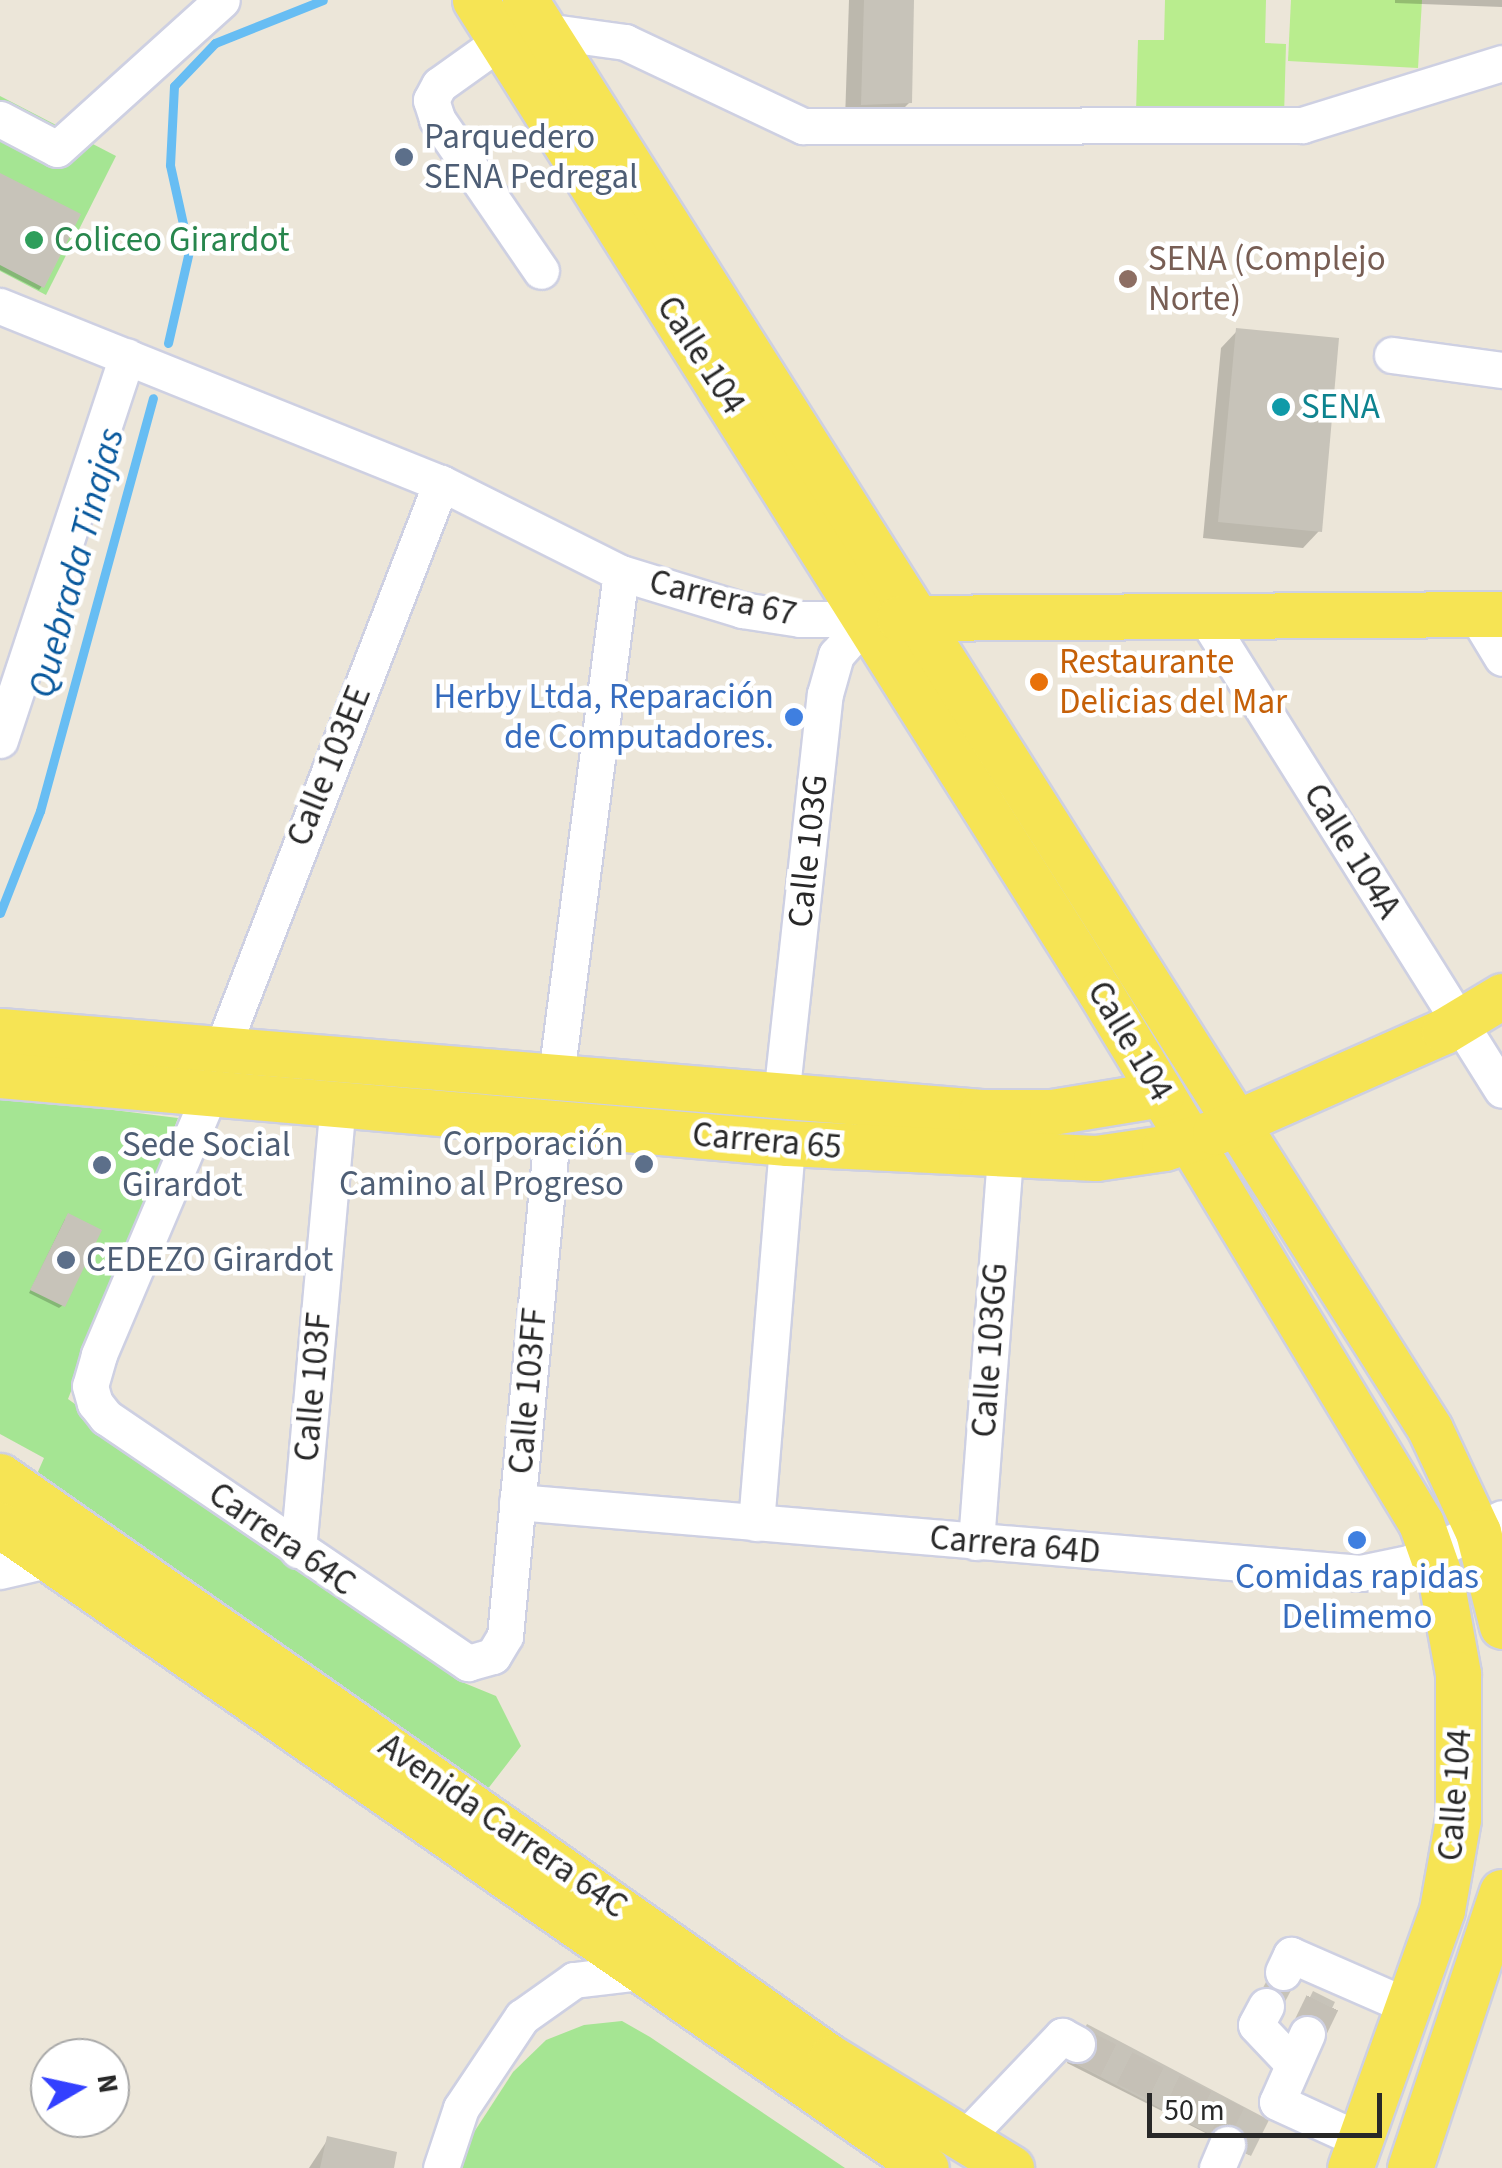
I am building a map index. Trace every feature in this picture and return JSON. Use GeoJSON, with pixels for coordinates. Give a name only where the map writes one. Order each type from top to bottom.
{"type":"FeatureCollection","features":[{"type":"Feature","properties":{"kind":"main road","name":"Calle 104"},"geometry":{"type":"LineString","coordinates":[[475,0],[524,24],[921,617],[1490,1525],[1502,1626]]}},
{"type":"Feature","properties":{"kind":"main road","name":"Calle 104"},"geometry":{"type":"LineString","coordinates":[[524,24],[868,619],[1404,1490],[1432,1554],[1458,1674],[1461,1768],[1442,1910],[1355,2154]]}},
{"type":"Feature","properties":{"kind":"main road","name":"Carrera 67"},"geometry":{"type":"LineString","coordinates":[[868,619],[1202,612],[1489,614]]}},
{"type":"Feature","properties":{"kind":"main road","name":"Carrera 65"},"geometry":{"type":"LineString","coordinates":[[0,1075],[787,1143],[1005,1158],[1096,1158],[1190,1141],[1238,1122],[1460,1023],[1502,996]]}},
{"type":"Feature","properties":{"kind":"main road","name":"Carrera 65"},"geometry":{"type":"LineString","coordinates":[[0,1031],[781,1097],[1018,1112],[1162,1094]]}},
{"type":"Feature","properties":{"kind":"main road","name":"Avenida Carrera 64C"},"geometry":{"type":"LineString","coordinates":[[0,1476],[831,2058],[1011,2168]]}},
{"type":"Feature","properties":{"kind":"main road","name":"Avenida Carrera 64C"},"geometry":{"type":"LineString","coordinates":[[0,1525],[926,2168]]}},
{"type":"Feature","properties":{"kind":"main road","name":"Calle 104"},"geometry":{"type":"LineString","coordinates":[[1410,2168],[1502,1892]]}},
{"type":"Feature","properties":{"kind":"street"},"geometry":{"type":"LineString","coordinates":[[0,119],[58,149],[222,0]]}},
{"type":"Feature","properties":{"kind":"street"},"geometry":{"type":"LineString","coordinates":[[541,270],[437,119],[431,100],[438,85],[524,24],[625,42],[803,126],[1302,126],[1502,63]]}},
{"type":"Feature","properties":{"kind":"street","name":"Carrera 67"},"geometry":{"type":"LineString","coordinates":[[0,306],[441,483],[621,573],[742,610],[800,619],[868,619]]}},
{"type":"Feature","properties":{"kind":"street"},"geometry":{"type":"LineString","coordinates":[[1392,355],[1502,370]]}},
{"type":"Feature","properties":{"kind":"street"},"geometry":{"type":"LineString","coordinates":[[0,740],[127,356]]}},
{"type":"Feature","properties":{"kind":"street","name":"Calle 103EE"},"geometry":{"type":"LineString","coordinates":[[221,1050],[441,483]]}},
{"type":"Feature","properties":{"kind":"street"},"geometry":{"type":"LineString","coordinates":[[556,1076],[621,573]]}},
{"type":"Feature","properties":{"kind":"street","name":"Calle 104A"},"geometry":{"type":"LineString","coordinates":[[1202,612],[1502,1090]]}},
{"type":"Feature","properties":{"kind":"street"},"geometry":{"type":"LineString","coordinates":[[1489,614],[1502,658]]}},
{"type":"Feature","properties":{"kind":"street","name":"Calle 103G"},"geometry":{"type":"LineString","coordinates":[[781,1097],[824,694],[836,655],[868,619]]}},
{"type":"Feature","properties":{"kind":"street","name":"Carrera 65"},"geometry":{"type":"LineString","coordinates":[[1162,1094],[1210,1079]]}},
{"type":"Feature","properties":{"kind":"street","name":"Carrera 64C"},"geometry":{"type":"LineString","coordinates":[[210,1093],[90,1386],[106,1417],[452,1656],[468,1663],[493,1656]]}},
{"type":"Feature","properties":{"kind":"street","name":"Calle 103F"},"geometry":{"type":"LineString","coordinates":[[298,1550],[338,1104]]}},
{"type":"Feature","properties":{"kind":"street","name":"Calle 103FF"},"geometry":{"type":"LineString","coordinates":[[493,1656],[505,1636],[552,1123]]}},
{"type":"Feature","properties":{"kind":"street"},"geometry":{"type":"LineString","coordinates":[[756,1523],[787,1143]]}},
{"type":"Feature","properties":{"kind":"street","name":"Calle 103GG"},"geometry":{"type":"LineString","coordinates":[[976,1542],[1005,1158]]}},
{"type":"Feature","properties":{"kind":"street","name":"Carrera 64D"},"geometry":{"type":"LineString","coordinates":[[517,1502],[1361,1573],[1432,1554],[1490,1525]]}},
{"type":"Feature","properties":{"kind":"street"},"geometry":{"type":"LineString","coordinates":[[0,1571],[51,1559]]}},
{"type":"Feature","properties":{"kind":"street"},"geometry":{"type":"LineString","coordinates":[[1283,1972],[1290,1955],[1330,1986],[1408,2006]]}},
{"type":"Feature","properties":{"kind":"street"},"geometry":{"type":"LineString","coordinates":[[441,2168],[461,2108],[500,2041],[522,2016],[574,1980],[640,1972]]}},
{"type":"Feature","properties":{"kind":"street"},"geometry":{"type":"LineString","coordinates":[[1266,2006],[1256,2025],[1300,2049],[1266,2108],[1355,2154]]}},
{"type":"Feature","properties":{"kind":"street"},"geometry":{"type":"LineString","coordinates":[[963,2140],[1062,2036],[1076,2044]]}},
{"type":"Feature","properties":{"kind":"green space"},"geometry":{"type":"Polygon","coordinates":[[[1165,0],[1266,0],[1265,43],[1286,44],[1284,117],[1136,113],[1138,40],[1164,40],[1165,0]]]}},
{"type":"Feature","properties":{"kind":"green space"},"geometry":{"type":"Polygon","coordinates":[[[1291,0],[1422,0],[1418,68],[1288,61],[1291,0]]]}},
{"type":"Feature","properties":{"kind":"green space"},"geometry":{"type":"Polygon","coordinates":[[[0,96],[116,156],[46,295],[0,271],[0,96]]]}},
{"type":"Feature","properties":{"kind":"green space"},"geometry":{"type":"Polygon","coordinates":[[[0,1096],[178,1118],[68,1399],[457,1680],[496,1696],[521,1746],[487,1790],[37,1474],[44,1458],[0,1434],[0,1096]]]}},
{"type":"Feature","properties":{"kind":"green space"},"geometry":{"type":"Polygon","coordinates":[[[622,2021],[845,2168],[462,2168],[467,2143],[513,2072],[546,2040],[584,2025],[622,2021]]]}},
{"type":"Feature","properties":{"kind":"building"},"geometry":{"type":"Polygon","coordinates":[[[864,0],[914,0],[912,103],[861,105],[864,0]]]}},
{"type":"Feature","properties":{"kind":"building","name":"Coliceo Girardot"},"geometry":{"type":"Polygon","coordinates":[[[0,173],[81,214],[44,288],[0,265],[0,173]]]}},
{"type":"Feature","properties":{"kind":"building","name":"SENA"},"geometry":{"type":"Polygon","coordinates":[[[1236,328],[1339,338],[1322,532],[1218,522],[1236,328]]]}},
{"type":"Feature","properties":{"kind":"building","name":"CEDEZO Girardot"},"geometry":{"type":"Polygon","coordinates":[[[68,1213],[102,1230],[65,1307],[30,1290],[68,1213]]]}},
{"type":"Feature","properties":{"kind":"building"},"geometry":{"type":"Polygon","coordinates":[[[1274,1967],[1297,1979],[1279,2013],[1256,2001],[1274,1967]]]}},
{"type":"Feature","properties":{"kind":"building"},"geometry":{"type":"Polygon","coordinates":[[[1313,1991],[1335,2002],[1317,2039],[1295,2028],[1313,1991]]]}},
{"type":"Feature","properties":{"kind":"building"},"geometry":{"type":"Polygon","coordinates":[[[1087,2024],[1269,2120],[1251,2156],[1068,2060],[1087,2024]]]}},
{"type":"Feature","properties":{"kind":"building"},"geometry":{"type":"Polygon","coordinates":[[[327,2136],[397,2152],[394,2168],[320,2168],[327,2136]]]}},
{"type":"Feature","properties":{"kind":"waterway","name":"Quebrada Tinajas"},"geometry":{"type":"LineString","coordinates":[[168,343],[189,251],[170,165],[174,86],[215,43],[323,0]]}},
{"type":"Feature","properties":{"kind":"waterway","name":"Quebrada Tinajas"},"geometry":{"type":"LineString","coordinates":[[0,913],[40,811],[153,398]]}},
{"type":"Feature","properties":{"kind":"tunnel"},"geometry":{"type":"LineString","coordinates":[[1307,2034],[1325,1997]]}},
{"type":"Feature","properties":{"kind":"tunnel"},"geometry":{"type":"LineString","coordinates":[[1077,2044],[1237,2123]]}},
{"type":"Feature","properties":{"kind":"place","name":"Parquedero SENA Pedregal"},"geometry":{"type":"Point","coordinates":[404,157]}},
{"type":"Feature","properties":{"kind":"place","name":"Coliceo Girardot"},"geometry":{"type":"Point","coordinates":[34,240]}},
{"type":"Feature","properties":{"kind":"place","name":"SENA (Complejo Norte)"},"geometry":{"type":"Point","coordinates":[1128,279]}},
{"type":"Feature","properties":{"kind":"place","name":"SENA"},"geometry":{"type":"Point","coordinates":[1281,407]}},
{"type":"Feature","properties":{"kind":"place","name":"Restaurante Delicias del Mar"},"geometry":{"type":"Point","coordinates":[1039,682]}},
{"type":"Feature","properties":{"kind":"place","name":"Herby Ltda, Reparación de Computadores."},"geometry":{"type":"Point","coordinates":[794,717]}},
{"type":"Feature","properties":{"kind":"place","name":"Corporación Camino al Progreso"},"geometry":{"type":"Point","coordinates":[644,1164]}},
{"type":"Feature","properties":{"kind":"place","name":"Sede Social Girardot"},"geometry":{"type":"Point","coordinates":[102,1165]}},
{"type":"Feature","properties":{"kind":"place","name":"CEDEZO Girardot"},"geometry":{"type":"Point","coordinates":[66,1260]}},
{"type":"Feature","properties":{"kind":"place","name":"Comidas rapidas Delimemo"},"geometry":{"type":"Point","coordinates":[1357,1540]}}]}
